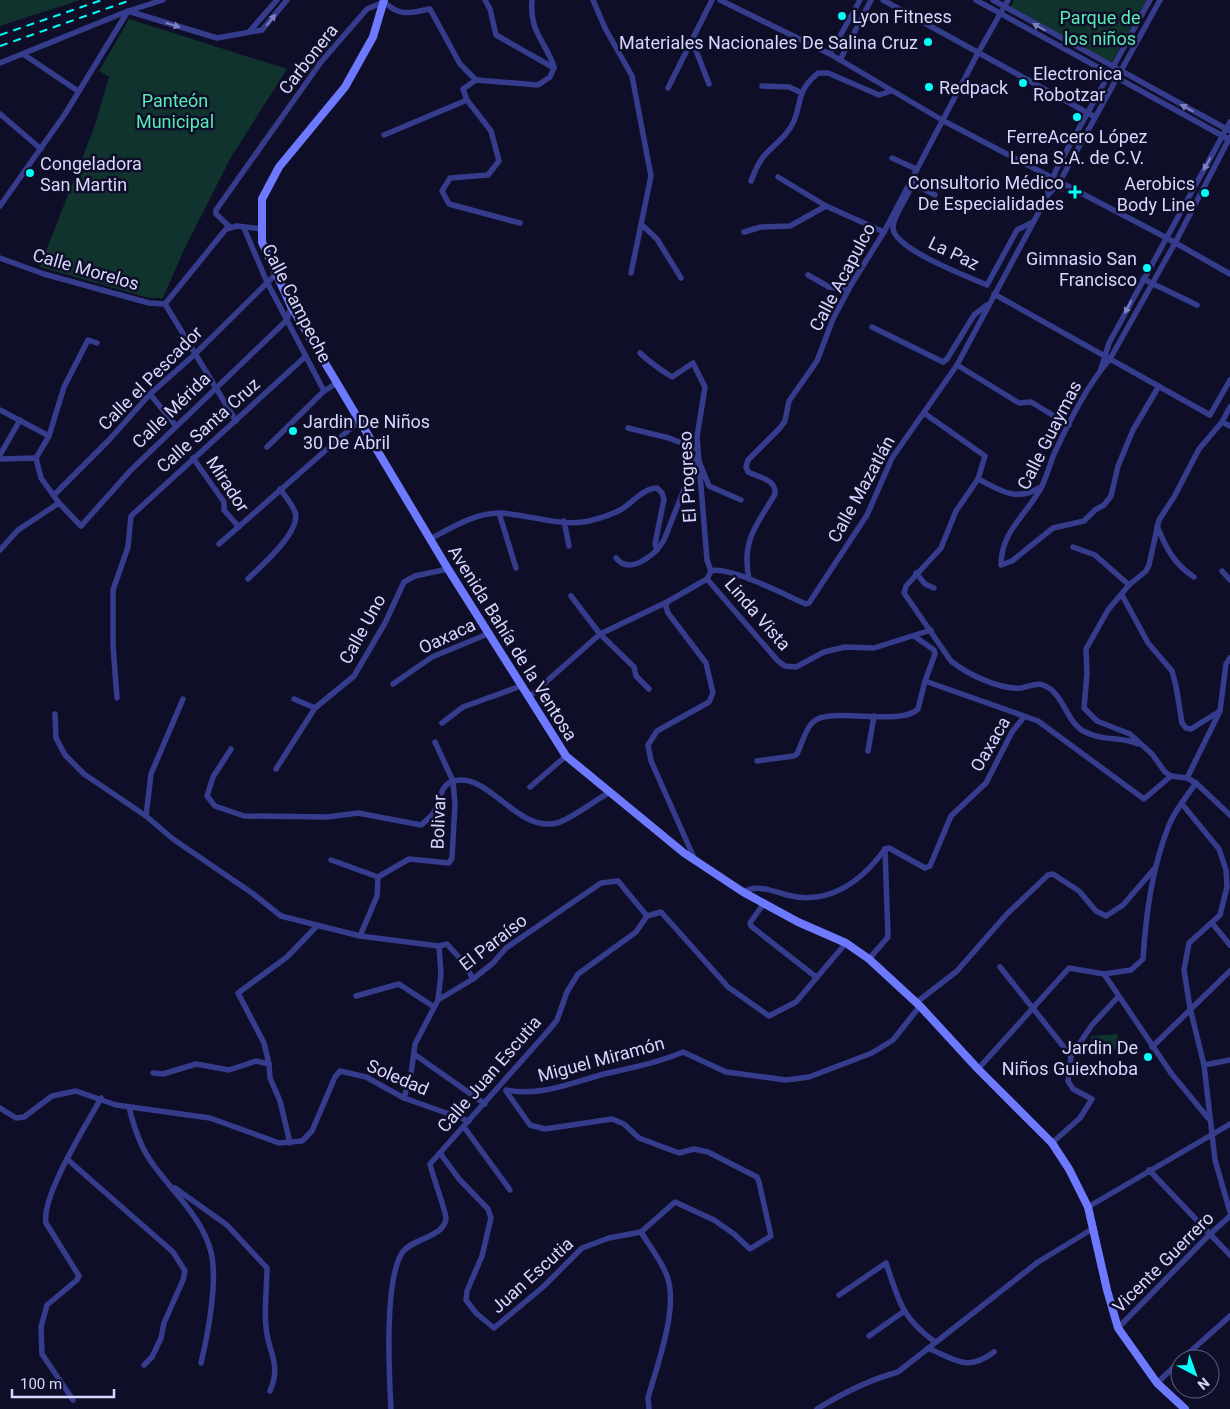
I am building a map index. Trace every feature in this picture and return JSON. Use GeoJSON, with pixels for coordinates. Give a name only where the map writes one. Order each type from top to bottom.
{"type":"FeatureCollection","features":[{"type":"Feature","properties":{"kind":"main road","name":"Avenida Bahía de la Ventosa"},"geometry":{"type":"LineString","coordinates":[[384,1],[374,37],[345,86],[279,167],[262,198],[262,242],[291,306],[448,569],[566,756],[695,860],[743,892],[798,922],[846,943],[869,959],[919,1004],[978,1069],[1052,1143],[1069,1169],[1088,1207],[1107,1290],[1118,1328],[1157,1382],[1185,1409]]}},
{"type":"Feature","properties":{"kind":"street"},"geometry":{"type":"LineString","coordinates":[[0,63],[163,0]]}},
{"type":"Feature","properties":{"kind":"street"},"geometry":{"type":"LineString","coordinates":[[249,32],[277,0]]}},
{"type":"Feature","properties":{"kind":"street"},"geometry":{"type":"LineString","coordinates":[[128,12],[217,38],[265,28],[287,0]]}},
{"type":"Feature","properties":{"kind":"street"},"geometry":{"type":"LineString","coordinates":[[485,0],[490,9],[496,35],[554,68]]}},
{"type":"Feature","properties":{"kind":"street"},"geometry":{"type":"LineString","coordinates":[[520,223],[449,204],[442,191],[450,178],[488,175],[499,161],[491,131],[467,100],[463,89],[476,80],[538,85],[550,77],[554,68],[550,54],[537,36],[531,12],[532,0]]}},
{"type":"Feature","properties":{"kind":"street"},"geometry":{"type":"LineString","coordinates":[[593,0],[605,28],[632,76],[651,176],[631,273]]}},
{"type":"Feature","properties":{"kind":"street"},"geometry":{"type":"LineString","coordinates":[[668,88],[712,0]]}},
{"type":"Feature","properties":{"kind":"street"},"geometry":{"type":"LineString","coordinates":[[720,0],[734,3],[830,54],[942,120],[1230,274]]}},
{"type":"Feature","properties":{"kind":"street"},"geometry":{"type":"LineString","coordinates":[[830,54],[860,0]]}},
{"type":"Feature","properties":{"kind":"street"},"geometry":{"type":"LineString","coordinates":[[840,60],[870,0]]}},
{"type":"Feature","properties":{"kind":"street"},"geometry":{"type":"LineString","coordinates":[[883,0],[1095,117]]}},
{"type":"Feature","properties":{"kind":"street"},"geometry":{"type":"LineString","coordinates":[[976,0],[1230,139]]}},
{"type":"Feature","properties":{"kind":"street"},"geometry":{"type":"LineString","coordinates":[[993,0],[1228,130]]}},
{"type":"Feature","properties":{"kind":"street","name":"Calle Acapulco"},"geometry":{"type":"LineString","coordinates":[[749,578],[747,551],[751,532],[775,494],[775,487],[771,482],[748,472],[746,467],[748,460],[780,429],[789,400],[817,361],[833,319],[848,290],[884,232],[942,120],[1008,0]]}},
{"type":"Feature","properties":{"kind":"street","name":"Calle Mazatlán"},"geometry":{"type":"LineString","coordinates":[[1048,195],[1052,179],[1150,0]]}},
{"type":"Feature","properties":{"kind":"street","name":"Calle Mazatlán"},"geometry":{"type":"LineString","coordinates":[[711,571],[717,569],[749,578],[806,604],[809,603],[867,514],[892,458],[957,365],[1048,195],[1059,183],[1160,0]]}},
{"type":"Feature","properties":{"kind":"street"},"geometry":{"type":"LineString","coordinates":[[384,1],[395,11],[404,13],[430,8],[460,64],[476,80]]}},
{"type":"Feature","properties":{"kind":"street","name":"Carbonera"},"geometry":{"type":"LineString","coordinates":[[230,227],[216,214],[216,210],[322,62],[367,9],[384,1]]}},
{"type":"Feature","properties":{"kind":"street"},"geometry":{"type":"LineString","coordinates":[[0,206],[3,197],[41,149],[128,12]]}},
{"type":"Feature","properties":{"kind":"street"},"geometry":{"type":"LineString","coordinates":[[692,40],[709,84]]}},
{"type":"Feature","properties":{"kind":"street"},"geometry":{"type":"LineString","coordinates":[[23,54],[78,91]]}},
{"type":"Feature","properties":{"kind":"street"},"geometry":{"type":"LineString","coordinates":[[751,181],[764,156],[777,146],[788,132],[794,120],[802,93],[808,82],[818,73],[828,73],[879,95],[891,91]]}},
{"type":"Feature","properties":{"kind":"street"},"geometry":{"type":"LineString","coordinates":[[762,86],[789,87],[802,93]]}},
{"type":"Feature","properties":{"kind":"street"},"geometry":{"type":"LineString","coordinates":[[384,134],[467,100]]}},
{"type":"Feature","properties":{"kind":"street"},"geometry":{"type":"LineString","coordinates":[[0,114],[41,149]]}},
{"type":"Feature","properties":{"kind":"street","name":"Calle Guaymas"},"geometry":{"type":"LineString","coordinates":[[1159,386],[1133,430],[1118,466],[1111,496],[1084,521],[1053,528],[1012,561],[1001,565],[1001,551],[1006,537],[1042,487],[1054,453],[1100,371],[1143,278],[1222,136],[1228,130],[1230,122]]}},
{"type":"Feature","properties":{"kind":"street","name":"Calle Guaymas"},"geometry":{"type":"LineString","coordinates":[[1107,357],[1175,243],[1230,139]]}},
{"type":"Feature","properties":{"kind":"street"},"geometry":{"type":"LineString","coordinates":[[892,158],[916,169]]}},
{"type":"Feature","properties":{"kind":"street"},"geometry":{"type":"LineString","coordinates":[[778,177],[826,206],[884,232]]}},
{"type":"Feature","properties":{"kind":"street"},"geometry":{"type":"LineString","coordinates":[[914,177],[920,187],[935,195]]}},
{"type":"Feature","properties":{"kind":"street","name":"La Paz"},"geometry":{"type":"LineString","coordinates":[[914,177],[909,194],[894,221],[892,228],[895,236],[903,244],[943,266],[987,285],[1016,230],[1033,222]]}},
{"type":"Feature","properties":{"kind":"street"},"geometry":{"type":"LineString","coordinates":[[744,232],[761,226],[790,226],[826,206]]}},
{"type":"Feature","properties":{"kind":"street"},"geometry":{"type":"LineString","coordinates":[[642,225],[657,239],[681,278]]}},
{"type":"Feature","properties":{"kind":"street"},"geometry":{"type":"LineString","coordinates":[[236,421],[194,355],[165,304],[223,232],[230,227],[262,229]]}},
{"type":"Feature","properties":{"kind":"street","name":"Calle Campeche"},"geometry":{"type":"LineString","coordinates":[[244,228],[267,282],[324,391]]}},
{"type":"Feature","properties":{"kind":"street","name":"Calle Morelos"},"geometry":{"type":"LineString","coordinates":[[0,258],[44,274],[140,301],[165,304]]}},
{"type":"Feature","properties":{"kind":"street","name":"Calle el Pescador"},"geometry":{"type":"LineString","coordinates":[[54,495],[109,440],[150,394],[194,355],[276,274]]}},
{"type":"Feature","properties":{"kind":"street"},"geometry":{"type":"LineString","coordinates":[[808,275],[829,287],[848,290]]}},
{"type":"Feature","properties":{"kind":"street"},"geometry":{"type":"LineString","coordinates":[[1143,278],[1197,305]]}},
{"type":"Feature","properties":{"kind":"street"},"geometry":{"type":"LineString","coordinates":[[994,294],[1210,415],[1230,380]]}},
{"type":"Feature","properties":{"kind":"street","name":"Calle Mazatlán"},"geometry":{"type":"LineString","coordinates":[[872,327],[943,362],[947,359],[974,315],[989,303]]}},
{"type":"Feature","properties":{"kind":"street"},"geometry":{"type":"LineString","coordinates":[[287,320],[291,306]]}},
{"type":"Feature","properties":{"kind":"street","name":"Calle Mérida"},"geometry":{"type":"LineString","coordinates":[[59,503],[81,526],[131,470],[287,320]]}},
{"type":"Feature","properties":{"kind":"street"},"geometry":{"type":"LineString","coordinates":[[0,550],[18,530],[59,503],[41,478],[36,458],[49,436],[64,386],[88,340],[97,343]]}},
{"type":"Feature","properties":{"kind":"street","name":"El Progreso"},"geometry":{"type":"LineString","coordinates":[[640,353],[650,364],[658,365],[663,372],[672,377],[693,363],[705,388],[697,437],[697,457],[707,560],[711,571]]}},
{"type":"Feature","properties":{"kind":"street","name":"Calle Santa Cruz"},"geometry":{"type":"LineString","coordinates":[[117,698],[113,645],[112,590],[128,547],[131,516],[306,356]]}},
{"type":"Feature","properties":{"kind":"street"},"geometry":{"type":"LineString","coordinates":[[957,365],[1019,403],[1031,402],[1069,425]]}},
{"type":"Feature","properties":{"kind":"street"},"geometry":{"type":"LineString","coordinates":[[268,447],[324,391],[337,383]]}},
{"type":"Feature","properties":{"kind":"street"},"geometry":{"type":"LineString","coordinates":[[150,394],[176,426]]}},
{"type":"Feature","properties":{"kind":"street"},"geometry":{"type":"LineString","coordinates":[[1230,407],[1222,422],[1199,449],[1157,526],[1146,571],[1129,585],[1104,617],[1086,649],[1087,673],[1084,708],[1097,722],[1130,734],[1171,776],[1187,778],[1196,783],[1230,815]]}},
{"type":"Feature","properties":{"kind":"street"},"geometry":{"type":"LineString","coordinates":[[0,410],[49,436]]}},
{"type":"Feature","properties":{"kind":"street"},"geometry":{"type":"LineString","coordinates":[[924,413],[985,456],[978,479],[956,511],[940,548],[929,563],[916,573],[904,589],[904,593],[951,661],[969,674],[1013,687],[1020,688],[1041,684],[1046,686],[1058,698],[1073,721],[1084,731],[1102,739],[1130,740],[1142,746]]}},
{"type":"Feature","properties":{"kind":"street"},"geometry":{"type":"LineString","coordinates":[[20,420],[0,457],[36,458]]}},
{"type":"Feature","properties":{"kind":"street"},"geometry":{"type":"LineString","coordinates":[[219,544],[359,421]]}},
{"type":"Feature","properties":{"kind":"street"},"geometry":{"type":"LineString","coordinates":[[1222,422],[1230,426]]}},
{"type":"Feature","properties":{"kind":"street"},"geometry":{"type":"LineString","coordinates":[[628,428],[669,438],[697,449]]}},
{"type":"Feature","properties":{"kind":"street"},"geometry":{"type":"LineString","coordinates":[[697,457],[704,469],[709,486],[741,500]]}},
{"type":"Feature","properties":{"kind":"street"},"geometry":{"type":"LineString","coordinates":[[616,558],[620,563],[629,566],[644,561],[662,546],[697,457]]}},
{"type":"Feature","properties":{"kind":"street","name":"Mirador"},"geometry":{"type":"LineString","coordinates":[[193,458],[224,502],[224,510],[239,527]]}},
{"type":"Feature","properties":{"kind":"street"},"geometry":{"type":"LineString","coordinates":[[978,479],[1013,495],[1028,494],[1042,487]]}},
{"type":"Feature","properties":{"kind":"street"},"geometry":{"type":"LineString","coordinates":[[430,539],[465,521],[499,513],[564,521],[586,521],[607,516],[632,502],[647,489],[657,488],[662,493],[664,499],[655,544],[656,550]]}},
{"type":"Feature","properties":{"kind":"street"},"geometry":{"type":"LineString","coordinates":[[248,579],[287,538],[296,522],[295,512],[280,489]]}},
{"type":"Feature","properties":{"kind":"street"},"geometry":{"type":"LineString","coordinates":[[499,513],[516,568]]}},
{"type":"Feature","properties":{"kind":"street"},"geometry":{"type":"LineString","coordinates":[[564,521],[569,546]]}},
{"type":"Feature","properties":{"kind":"street"},"geometry":{"type":"LineString","coordinates":[[1157,526],[1166,548],[1180,568],[1194,577]]}},
{"type":"Feature","properties":{"kind":"street"},"geometry":{"type":"LineString","coordinates":[[1074,547],[1095,555],[1129,585]]}},
{"type":"Feature","properties":{"kind":"street","name":"Calle Uno"},"geometry":{"type":"LineString","coordinates":[[276,769],[315,708],[354,676],[385,623],[404,582],[415,576],[448,569]]}},
{"type":"Feature","properties":{"kind":"street"},"geometry":{"type":"LineString","coordinates":[[529,697],[600,634],[667,602],[707,579],[711,571]]}},
{"type":"Feature","properties":{"kind":"street"},"geometry":{"type":"LineString","coordinates":[[1222,571],[1230,580]]}},
{"type":"Feature","properties":{"kind":"street"},"geometry":{"type":"LineString","coordinates":[[916,573],[925,584],[934,588]]}},
{"type":"Feature","properties":{"kind":"street","name":"Linda Vista"},"geometry":{"type":"LineString","coordinates":[[707,579],[778,661],[785,666],[796,667],[824,652],[845,647],[869,649],[931,630]]}},
{"type":"Feature","properties":{"kind":"street"},"geometry":{"type":"LineString","coordinates":[[1122,595],[1148,643],[1172,671],[1182,723],[1186,728],[1190,728],[1220,712]]}},
{"type":"Feature","properties":{"kind":"street"},"geometry":{"type":"LineString","coordinates":[[571,596],[600,634],[634,667],[636,676],[649,689]]}},
{"type":"Feature","properties":{"kind":"street"},"geometry":{"type":"LineString","coordinates":[[667,602],[668,613],[687,641],[706,663],[713,688],[710,702],[657,732],[648,746],[651,761],[695,860]]}},
{"type":"Feature","properties":{"kind":"street","name":"Oaxaca"},"geometry":{"type":"LineString","coordinates":[[393,684],[432,656],[490,633]]}},
{"type":"Feature","properties":{"kind":"street"},"geometry":{"type":"LineString","coordinates":[[757,761],[797,754],[811,724],[818,719],[898,716],[915,712],[918,709],[925,681],[935,654],[934,650],[914,636]]}},
{"type":"Feature","properties":{"kind":"street"},"geometry":{"type":"LineString","coordinates":[[1187,778],[1220,712],[1226,664],[1230,658]]}},
{"type":"Feature","properties":{"kind":"street"},"geometry":{"type":"LineString","coordinates":[[925,681],[1038,721],[1144,799],[1171,776]]}},
{"type":"Feature","properties":{"kind":"street"},"geometry":{"type":"LineString","coordinates":[[442,723],[463,708],[521,686]]}},
{"type":"Feature","properties":{"kind":"street"},"geometry":{"type":"LineString","coordinates":[[146,816],[151,774],[183,699]]}},
{"type":"Feature","properties":{"kind":"street"},"geometry":{"type":"LineString","coordinates":[[294,699],[315,708]]}},
{"type":"Feature","properties":{"kind":"street"},"geometry":{"type":"LineString","coordinates":[[54,714],[56,738],[65,755],[84,774],[146,816],[173,839],[252,893],[281,916],[316,927],[360,936],[439,946],[447,944],[465,964],[473,978]]}},
{"type":"Feature","properties":{"kind":"street"},"geometry":{"type":"LineString","coordinates":[[868,752],[874,716]]}},
{"type":"Feature","properties":{"kind":"street","name":"Oaxaca"},"geometry":{"type":"LineString","coordinates":[[885,849],[889,848],[925,868],[930,866],[951,816],[986,783],[1012,732],[1024,717]]}},
{"type":"Feature","properties":{"kind":"street"},"geometry":{"type":"LineString","coordinates":[[435,742],[453,781]]}},
{"type":"Feature","properties":{"kind":"street"},"geometry":{"type":"LineString","coordinates":[[231,749],[208,789],[210,802],[215,806],[244,816],[327,817],[358,812],[421,825],[434,812],[445,787],[453,781],[473,781],[521,815],[534,821],[557,823],[610,792]]}},
{"type":"Feature","properties":{"kind":"street"},"geometry":{"type":"LineString","coordinates":[[530,787],[566,756]]}},
{"type":"Feature","properties":{"kind":"street","name":"Bolivar"},"geometry":{"type":"LineString","coordinates":[[378,877],[409,859],[449,863],[452,858],[455,804],[453,781]]}},
{"type":"Feature","properties":{"kind":"street"},"geometry":{"type":"LineString","coordinates":[[978,1069],[1069,968],[1104,974],[1131,970],[1143,960],[1147,904],[1156,866],[1170,823],[1196,783]]}},
{"type":"Feature","properties":{"kind":"street"},"geometry":{"type":"LineString","coordinates":[[1182,804],[1219,849],[1226,870],[1224,903],[1220,915],[1189,943],[1184,970],[1190,1008],[1204,1065],[1215,1160],[1230,1212]]}},
{"type":"Feature","properties":{"kind":"street"},"geometry":{"type":"LineString","coordinates":[[743,892],[751,888],[771,890],[789,896],[825,896],[849,887],[872,867],[885,849]]}},
{"type":"Feature","properties":{"kind":"street"},"geometry":{"type":"LineString","coordinates":[[869,959],[888,937],[885,849]]}},
{"type":"Feature","properties":{"kind":"street"},"geometry":{"type":"LineString","coordinates":[[330,860],[378,877],[377,896],[360,936]]}},
{"type":"Feature","properties":{"kind":"street","name":"Miguel Miramón"},"geometry":{"type":"LineString","coordinates":[[506,1091],[528,1093],[552,1090],[577,1081],[654,1064],[682,1052],[726,1072],[786,1080],[809,1077],[872,1053],[893,1040],[919,1004],[957,971],[1007,914],[1048,875],[1053,874],[1073,887],[1096,911],[1106,916],[1123,905],[1156,866]]}},
{"type":"Feature","properties":{"kind":"street","name":"El Paraíso"},"geometry":{"type":"LineString","coordinates":[[404,1098],[415,1044],[438,1000],[493,963],[506,948],[600,883],[618,881],[647,916]]}},
{"type":"Feature","properties":{"kind":"street"},"geometry":{"type":"LineString","coordinates":[[764,903],[750,923],[751,926],[816,977]]}},
{"type":"Feature","properties":{"kind":"street"},"geometry":{"type":"LineString","coordinates":[[647,916],[661,912],[728,987],[769,1016],[796,1002],[846,943]]}},
{"type":"Feature","properties":{"kind":"street","name":"Calle Juan Escutia"},"geometry":{"type":"LineString","coordinates":[[391,1409],[390,1319],[394,1275],[401,1254],[408,1247],[435,1233],[445,1225],[447,1216],[435,1186],[430,1164],[485,1104],[557,1020],[567,992],[578,974],[636,932],[647,916]]}},
{"type":"Feature","properties":{"kind":"street"},"geometry":{"type":"LineString","coordinates":[[1212,924],[1230,944]]}},
{"type":"Feature","properties":{"kind":"street"},"geometry":{"type":"LineString","coordinates":[[0,1108],[16,1118],[24,1117],[52,1096],[76,1091],[101,1098],[116,1105],[210,1118],[279,1143],[290,1143],[280,1101],[270,1078],[264,1043],[238,993],[286,956],[316,927]]}},
{"type":"Feature","properties":{"kind":"street"},"geometry":{"type":"LineString","coordinates":[[438,1000],[441,974],[439,946]]}},
{"type":"Feature","properties":{"kind":"street"},"geometry":{"type":"LineString","coordinates":[[1000,967],[1071,1056]]}},
{"type":"Feature","properties":{"kind":"street"},"geometry":{"type":"LineString","coordinates":[[1152,1047],[1230,971]]}},
{"type":"Feature","properties":{"kind":"street"},"geometry":{"type":"LineString","coordinates":[[1104,974],[1152,1047],[1209,1119]]}},
{"type":"Feature","properties":{"kind":"street"},"geometry":{"type":"LineString","coordinates":[[356,996],[399,984],[434,1006]]}},
{"type":"Feature","properties":{"kind":"street"},"geometry":{"type":"LineString","coordinates":[[1052,1143],[1080,1118],[1092,1099],[1073,1089],[1068,1081],[1071,1056],[1092,1025],[1118,997]]}},
{"type":"Feature","properties":{"kind":"street"},"geometry":{"type":"LineString","coordinates":[[414,1054],[485,1104]]}},
{"type":"Feature","properties":{"kind":"street"},"geometry":{"type":"LineString","coordinates":[[1204,1065],[1230,1060]]}},
{"type":"Feature","properties":{"kind":"street"},"geometry":{"type":"LineString","coordinates":[[153,1073],[163,1074],[196,1064],[229,1070],[256,1062],[269,1064]]}},
{"type":"Feature","properties":{"kind":"street","name":"Soledad"},"geometry":{"type":"LineString","coordinates":[[290,1143],[306,1138],[316,1122],[335,1077],[340,1071],[366,1078],[404,1098],[469,1121]]}},
{"type":"Feature","properties":{"kind":"street"},"geometry":{"type":"LineString","coordinates":[[501,1085],[530,1125],[545,1128],[612,1119],[624,1124],[639,1138],[679,1153],[694,1149],[708,1152],[757,1177],[771,1236],[750,1249],[734,1234],[714,1220],[675,1202],[642,1232],[668,1278],[670,1292],[668,1321],[648,1398],[649,1409]]}},
{"type":"Feature","properties":{"kind":"street"},"geometry":{"type":"LineString","coordinates":[[73,1400],[42,1354],[41,1327],[47,1305],[77,1280],[79,1276],[46,1223],[44,1213],[67,1159],[101,1098]]}},
{"type":"Feature","properties":{"kind":"street"},"geometry":{"type":"LineString","coordinates":[[129,1107],[132,1119],[150,1160],[172,1186],[202,1228],[212,1254],[213,1296],[202,1363]]}},
{"type":"Feature","properties":{"kind":"street"},"geometry":{"type":"LineString","coordinates":[[1088,1207],[1230,1124]]}},
{"type":"Feature","properties":{"kind":"street"},"geometry":{"type":"LineString","coordinates":[[464,1127],[510,1190]]}},
{"type":"Feature","properties":{"kind":"street","name":"Juan Escutia"},"geometry":{"type":"LineString","coordinates":[[440,1153],[459,1179],[488,1209],[491,1218],[482,1256],[467,1291],[466,1300],[476,1313],[494,1328],[543,1287],[582,1248],[609,1238],[642,1232]]}},
{"type":"Feature","properties":{"kind":"street"},"geometry":{"type":"LineString","coordinates":[[67,1159],[173,1252],[185,1270],[183,1280],[164,1324],[161,1338],[152,1357],[144,1365]]}},
{"type":"Feature","properties":{"kind":"street"},"geometry":{"type":"LineString","coordinates":[[1149,1170],[1230,1255]]}},
{"type":"Feature","properties":{"kind":"street"},"geometry":{"type":"LineString","coordinates":[[172,1186],[227,1225],[267,1268],[266,1328],[273,1353],[276,1377],[270,1391]]}},
{"type":"Feature","properties":{"kind":"street","name":"Vicente Guerrero"},"geometry":{"type":"LineString","coordinates":[[1118,1328],[1230,1216]]}},
{"type":"Feature","properties":{"kind":"street"},"geometry":{"type":"LineString","coordinates":[[817,1409],[846,1392],[876,1378],[898,1372],[1038,1262],[1094,1228]]}},
{"type":"Feature","properties":{"kind":"street"},"geometry":{"type":"LineString","coordinates":[[840,1295],[886,1263],[903,1312],[920,1331],[936,1342]]}},
{"type":"Feature","properties":{"kind":"street"},"geometry":{"type":"LineString","coordinates":[[869,1336],[903,1312]]}},
{"type":"Feature","properties":{"kind":"street"},"geometry":{"type":"LineString","coordinates":[[1193,1349],[1230,1316]]}},
{"type":"Feature","properties":{"kind":"street"},"geometry":{"type":"LineString","coordinates":[[928,1348],[958,1361],[970,1363],[981,1361],[994,1352]]}},
{"type":"Feature","properties":{"kind":"street"},"geometry":{"type":"LineString","coordinates":[[1157,1382],[1170,1370]]}},
{"type":"Feature","properties":{"kind":"green space"},"geometry":{"type":"Polygon","coordinates":[[[0,0],[80,0],[0,26],[0,0]]]}},
{"type":"Feature","properties":{"kind":"green space","name":"Parque de los niños"},"geometry":{"type":"Polygon","coordinates":[[[1014,0],[1147,0],[1111,64],[1010,8],[1014,0]]]}},
{"type":"Feature","properties":{"kind":"green space","name":"Panteón Municipal"},"geometry":{"type":"Polygon","coordinates":[[[129,19],[287,69],[230,159],[183,252],[163,298],[149,298],[40,267],[95,125],[109,77],[99,71],[129,19]]]}},
{"type":"Feature","properties":{"kind":"green space"},"geometry":{"type":"Polygon","coordinates":[[[1118,1034],[1118,1049],[1091,1050],[1091,1036],[1118,1034]]]}},
{"type":"Feature","properties":{"kind":"railway"},"geometry":{"type":"LineString","coordinates":[[0,35],[102,0]]}},
{"type":"Feature","properties":{"kind":"railway"},"geometry":{"type":"LineString","coordinates":[[0,46],[131,0]]}},
{"type":"Feature","properties":{"kind":"place","name":"Lyon Fitness"},"geometry":{"type":"Point","coordinates":[842,16]}},
{"type":"Feature","properties":{"kind":"place","name":"Materiales Nacionales De Salina Cruz"},"geometry":{"type":"Point","coordinates":[928,42]}},
{"type":"Feature","properties":{"kind":"place","name":"Electronica Robotzar"},"geometry":{"type":"Point","coordinates":[1023,83]}},
{"type":"Feature","properties":{"kind":"place","name":"Redpack"},"geometry":{"type":"Point","coordinates":[929,87]}},
{"type":"Feature","properties":{"kind":"place","name":"FerreAcero López Lena S.A. de C.V."},"geometry":{"type":"Point","coordinates":[1077,117]}},
{"type":"Feature","properties":{"kind":"place","name":"Congeladora San Martin"},"geometry":{"type":"Point","coordinates":[30,173]}},
{"type":"Feature","properties":{"kind":"place","name":"Consultorio Médico De Especialidades"},"geometry":{"type":"Point","coordinates":[1075,192]}},
{"type":"Feature","properties":{"kind":"place","name":"Aerobics Body Line"},"geometry":{"type":"Point","coordinates":[1205,193]}},
{"type":"Feature","properties":{"kind":"place","name":"Gimnasio San Francisco"},"geometry":{"type":"Point","coordinates":[1147,268]}},
{"type":"Feature","properties":{"kind":"place","name":"Jardin De Niños 30 De Abril"},"geometry":{"type":"Point","coordinates":[293,431]}},
{"type":"Feature","properties":{"kind":"place","name":"Jardin De Niños Guiexhoba"},"geometry":{"type":"Point","coordinates":[1148,1057]}}]}
